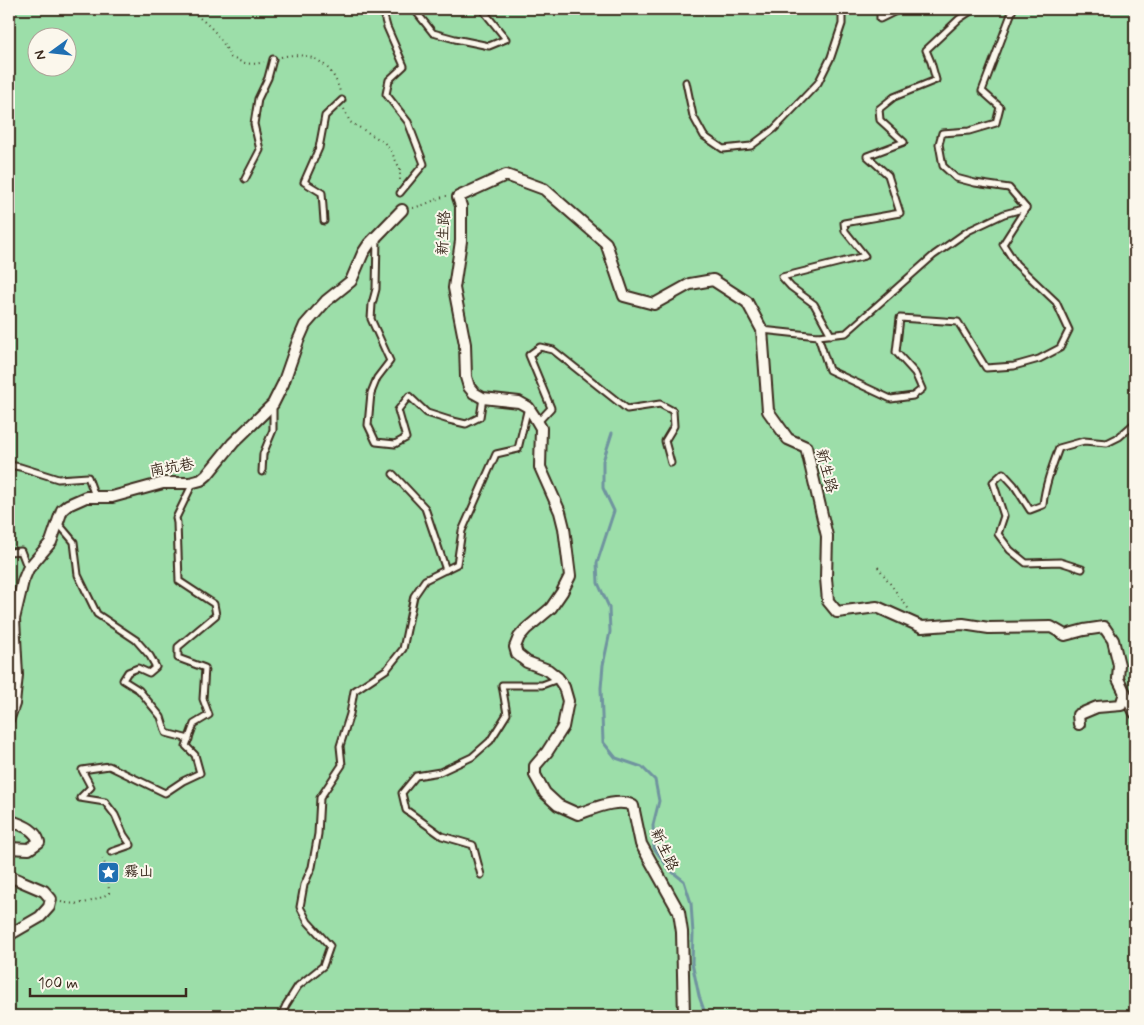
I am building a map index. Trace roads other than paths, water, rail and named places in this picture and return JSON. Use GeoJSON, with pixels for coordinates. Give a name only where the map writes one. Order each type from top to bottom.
{"type":"FeatureCollection","features":[{"type":"Feature","properties":{"kind":"street","name":"新生路"},"geometry":{"type":"LineString","coordinates":[[483,398],[474,393],[469,387],[466,377],[465,344],[454,288],[461,241],[461,206],[458,197],[506,175],[544,189],[606,243],[624,296],[654,304],[690,284],[713,280],[748,302],[762,330],[768,411],[788,440],[806,447],[827,536],[826,578],[828,601],[837,612],[877,607],[922,627],[963,624],[989,628],[1051,627],[1065,635],[1104,627],[1113,640],[1119,665],[1118,679],[1135,713]]}},
{"type":"Feature","properties":{"kind":"street","name":"南坑巷"},"geometry":{"type":"LineString","coordinates":[[9,718],[14,704],[17,675],[14,619],[23,581],[28,569],[51,542],[62,510],[68,505],[86,497],[112,497],[163,483],[190,483],[201,480],[207,475],[233,443],[273,404],[283,384],[305,325],[326,301],[352,281],[363,252],[402,210]]}},
{"type":"Feature","properties":{"kind":"street"},"geometry":{"type":"LineString","coordinates":[[483,398],[519,402],[528,407],[541,428],[540,467],[560,512],[570,576],[551,608],[519,636],[515,648],[517,654],[527,662],[548,670],[558,678]]}},
{"type":"Feature","properties":{"kind":"street","name":"新生路"},"geometry":{"type":"LineString","coordinates":[[558,678],[564,687],[568,700],[564,726],[535,766],[535,775],[545,793],[558,805],[578,814],[617,802],[628,803],[633,806],[641,844],[679,912],[682,932],[684,1016]]}},
{"type":"Feature","properties":{"kind":"street"},"geometry":{"type":"LineString","coordinates":[[1079,724],[1078,715],[1097,707],[1121,705],[1125,693]]}},
{"type":"Feature","properties":{"kind":"street"},"geometry":{"type":"LineString","coordinates":[[9,820],[32,830],[39,842],[29,848],[9,848]]}},
{"type":"Feature","properties":{"kind":"street"},"geometry":{"type":"LineString","coordinates":[[9,876],[44,890],[51,899],[49,907],[40,916],[9,935]]}},
{"type":"Feature","properties":{"kind":"lane"},"geometry":{"type":"LineString","coordinates":[[382,9],[387,27],[404,66],[389,80],[386,94],[408,122],[424,164],[400,193]]}},
{"type":"Feature","properties":{"kind":"lane"},"geometry":{"type":"LineString","coordinates":[[414,9],[433,33],[489,46],[506,39],[482,9]]}},
{"type":"Feature","properties":{"kind":"lane"},"geometry":{"type":"LineString","coordinates":[[686,82],[693,116],[704,136],[723,149],[751,146],[774,129],[818,83],[831,57],[842,24],[842,9]]}},
{"type":"Feature","properties":{"kind":"lane"},"geometry":{"type":"LineString","coordinates":[[880,9],[880,19],[898,9]]}},
{"type":"Feature","properties":{"kind":"lane"},"geometry":{"type":"LineString","coordinates":[[831,335],[814,304],[791,286],[782,276],[865,256],[845,231],[844,223],[900,213],[888,175],[867,156],[904,142],[880,120],[879,109],[894,97],[936,80],[926,50],[959,19],[974,9]]}},
{"type":"Feature","properties":{"kind":"lane"},"geometry":{"type":"LineString","coordinates":[[1013,9],[982,91],[1000,107],[996,123],[969,131],[942,133],[939,144],[943,166],[956,178],[1009,188],[1026,208]]}},
{"type":"Feature","properties":{"kind":"lane"},"geometry":{"type":"LineString","coordinates":[[246,179],[260,150],[254,124],[258,99],[268,78],[273,60]]}},
{"type":"Feature","properties":{"kind":"lane"},"geometry":{"type":"LineString","coordinates":[[324,221],[322,193],[304,182],[319,148],[324,116],[342,100]]}},
{"type":"Feature","properties":{"kind":"lane"},"geometry":{"type":"LineString","coordinates":[[762,330],[818,336],[846,333],[934,255],[968,231],[1004,214],[1026,208]]}},
{"type":"Feature","properties":{"kind":"lane"},"geometry":{"type":"LineString","coordinates":[[818,336],[829,370],[891,399],[913,396],[922,388],[915,373],[896,352],[900,318],[958,322],[986,368],[1014,366],[1039,359],[1060,348],[1070,330],[1056,302],[1016,264],[1003,244],[1026,208]]}},
{"type":"Feature","properties":{"kind":"lane"},"geometry":{"type":"LineString","coordinates":[[377,236],[376,289],[371,319],[390,361],[376,378],[370,393],[368,426],[376,442],[395,444],[406,438],[398,410],[409,396],[428,413],[466,424],[480,417],[483,398]]}},
{"type":"Feature","properties":{"kind":"lane"},"geometry":{"type":"LineString","coordinates":[[538,422],[551,408],[529,355],[540,347],[553,350],[627,409],[660,404],[673,411],[674,426],[665,441],[671,463]]}},
{"type":"Feature","properties":{"kind":"lane"},"geometry":{"type":"LineString","coordinates":[[262,472],[263,454],[273,430],[273,404]]}},
{"type":"Feature","properties":{"kind":"lane"},"geometry":{"type":"LineString","coordinates":[[281,1016],[298,986],[323,966],[330,946],[308,922],[300,907],[304,885],[312,867],[318,834],[320,798],[342,765],[340,746],[350,714],[354,691],[387,669],[403,649],[414,596],[425,580],[457,564],[462,531],[496,454],[518,450],[528,407]]}},
{"type":"Feature","properties":{"kind":"lane"},"geometry":{"type":"LineString","coordinates":[[1082,569],[1060,562],[1026,563],[1010,550],[998,534],[1004,516],[993,482],[1003,473],[1014,485],[1030,510],[1044,505],[1050,472],[1059,448],[1084,441],[1107,443],[1119,437],[1135,423]]}},
{"type":"Feature","properties":{"kind":"lane"},"geometry":{"type":"LineString","coordinates":[[9,465],[58,479],[88,477],[95,497]]}},
{"type":"Feature","properties":{"kind":"lane"},"geometry":{"type":"LineString","coordinates":[[393,474],[425,508],[446,570]]}},
{"type":"Feature","properties":{"kind":"lane"},"geometry":{"type":"LineString","coordinates":[[111,852],[131,845],[124,835],[116,814],[105,802],[80,798],[91,787],[82,770],[109,766],[165,792],[200,773],[196,756],[186,746],[194,724],[209,715],[203,699],[205,668],[178,658],[178,647],[216,615],[214,604],[179,581],[176,518],[194,482]]}},
{"type":"Feature","properties":{"kind":"lane"},"geometry":{"type":"LineString","coordinates":[[58,522],[74,542],[78,575],[97,614],[136,640],[150,656],[156,667],[148,673],[138,668],[128,672],[123,680],[139,690],[145,697],[161,717],[166,733],[189,739]]}},
{"type":"Feature","properties":{"kind":"lane"},"geometry":{"type":"LineString","coordinates":[[9,552],[20,551],[28,569]]}},
{"type":"Feature","properties":{"kind":"lane"},"geometry":{"type":"LineString","coordinates":[[481,876],[472,845],[442,836],[406,810],[402,793],[416,776],[440,772],[472,757],[490,741],[507,714],[502,684],[542,685],[558,678]]}},
{"type":"Feature","properties":{"kind":"waterway"},"geometry":{"type":"LineString","coordinates":[[612,433],[603,461],[603,488],[614,511],[597,563],[598,583],[609,607],[610,632],[603,665],[601,688],[603,742],[616,758],[642,767],[655,780],[659,801],[653,825],[654,848],[670,870],[684,881],[691,903],[692,963],[699,996],[706,1016]]}},
{"type":"Feature","properties":{"kind":"place","name":"霧山"},"geometry":{"type":"Point","coordinates":[108,872]}}]}
